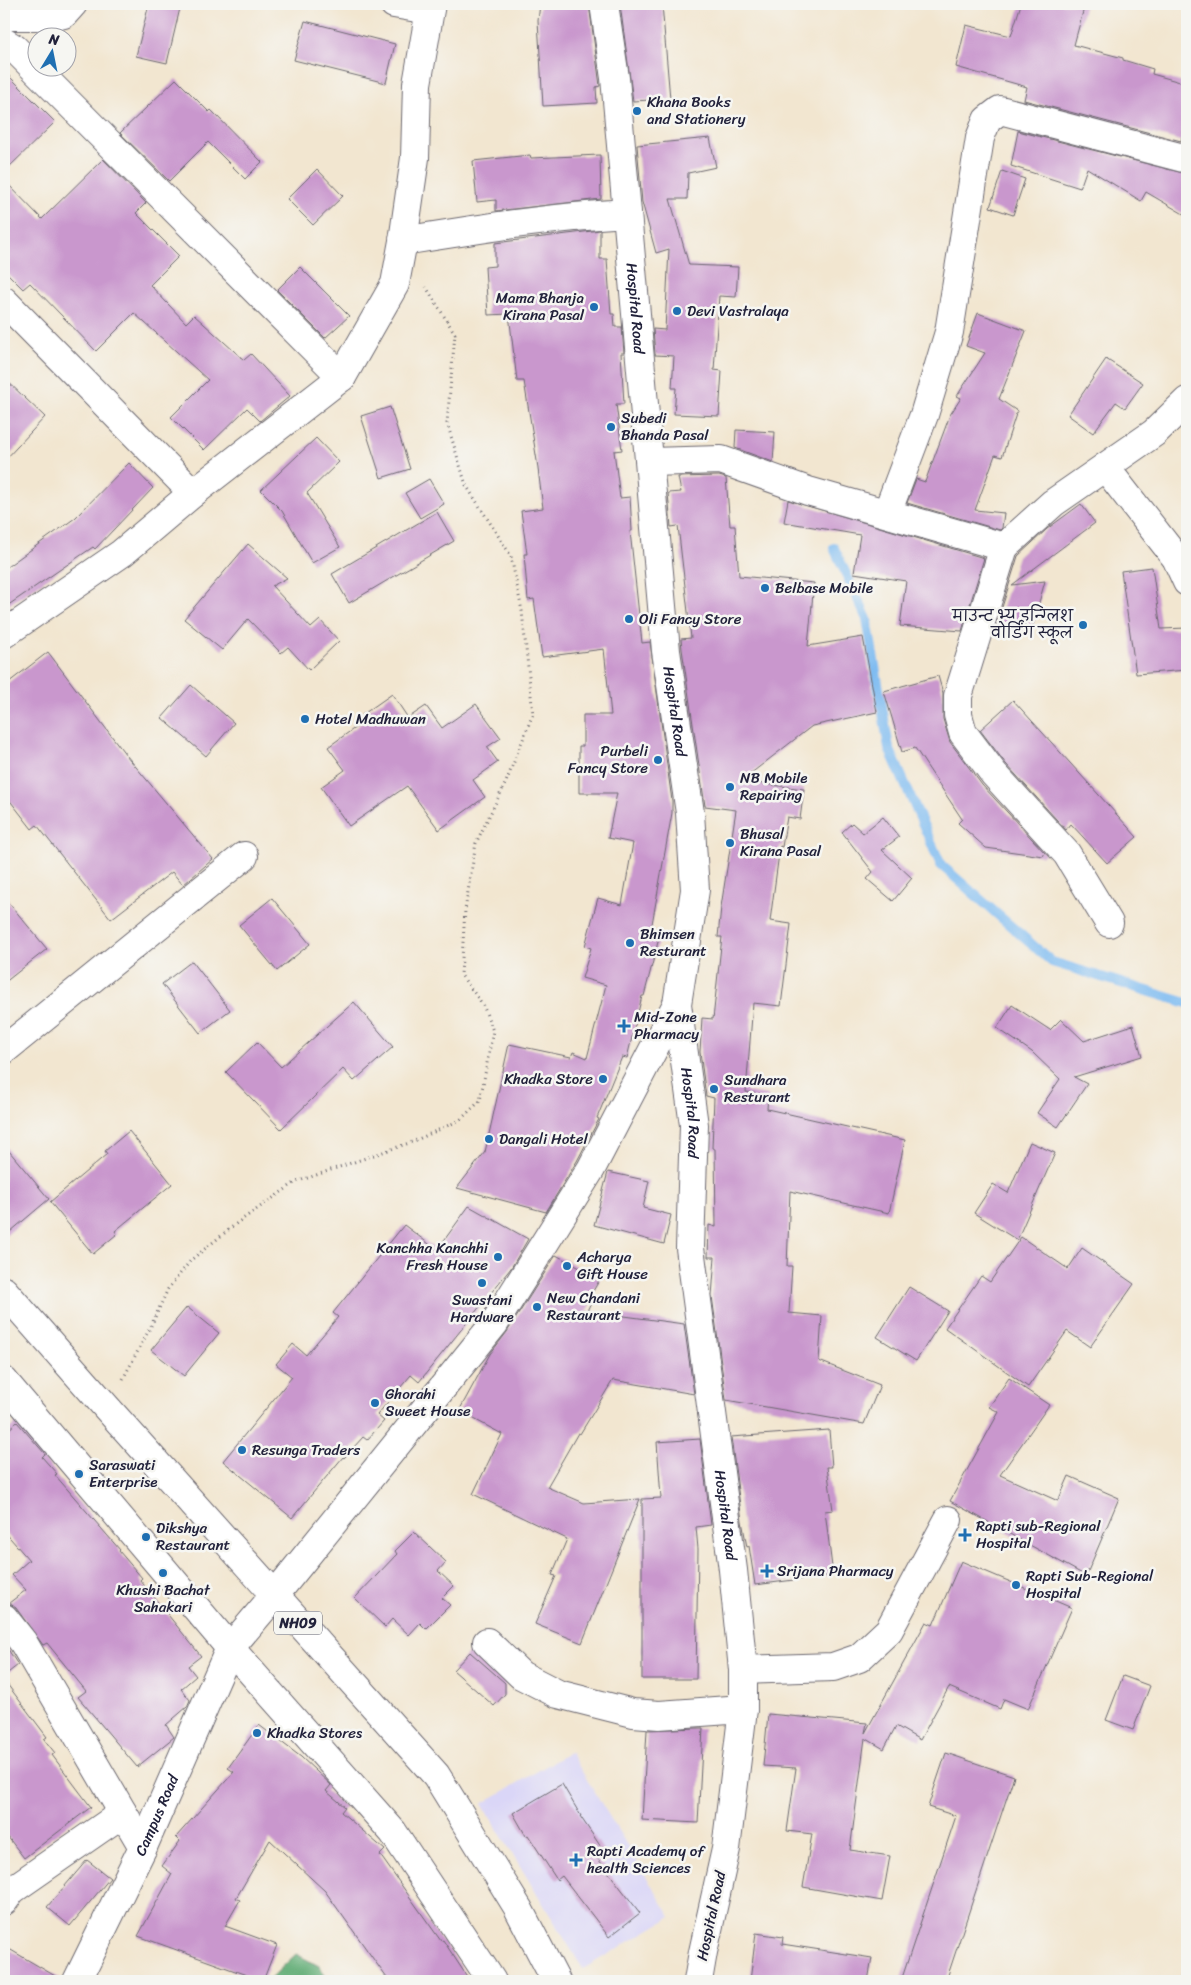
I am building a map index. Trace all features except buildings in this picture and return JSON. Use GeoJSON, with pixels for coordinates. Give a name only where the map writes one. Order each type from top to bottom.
{"type":"FeatureCollection","features":[{"type":"Feature","properties":{"kind":"street"},"geometry":{"type":"LineString","coordinates":[[4,16],[56,16],[64,14],[73,4]]}},
{"type":"Feature","properties":{"kind":"street"},"geometry":{"type":"LineString","coordinates":[[4,634],[122,552],[193,493],[342,377],[395,284],[403,245],[415,158],[418,84],[430,7],[394,4]]}},
{"type":"Feature","properties":{"kind":"street","name":"Hospital Road"},"geometry":{"type":"LineString","coordinates":[[604,4],[615,78],[666,651],[690,813],[695,890],[677,1004],[694,1124],[690,1248],[733,1570],[743,1670],[744,1710],[726,1849],[698,1981]]}},
{"type":"Feature","properties":{"kind":"street"},"geometry":{"type":"LineString","coordinates":[[4,42],[14,48],[342,377]]}},
{"type":"Feature","properties":{"kind":"street"},"geometry":{"type":"LineString","coordinates":[[887,513],[924,415],[949,332],[980,138],[986,120],[1000,110],[1187,159]]}},
{"type":"Feature","properties":{"kind":"street"},"geometry":{"type":"LineString","coordinates":[[403,245],[524,222],[627,213]]}},
{"type":"Feature","properties":{"kind":"street"},"geometry":{"type":"LineString","coordinates":[[4,301],[193,493]]}},
{"type":"Feature","properties":{"kind":"street"},"geometry":{"type":"LineString","coordinates":[[1108,923],[1067,854],[994,774],[963,733],[958,715],[958,696],[1004,546],[1053,502],[1154,433],[1187,401]]}},
{"type":"Feature","properties":{"kind":"street"},"geometry":{"type":"LineString","coordinates":[[650,462],[721,460],[808,491],[1004,546]]}},
{"type":"Feature","properties":{"kind":"street"},"geometry":{"type":"LineString","coordinates":[[1105,467],[1176,558],[1187,582]]}},
{"type":"Feature","properties":{"kind":"street"},"geometry":{"type":"LineString","coordinates":[[4,1050],[244,856]]}},
{"type":"Feature","properties":{"kind":"street","name":"Campus Road"},"geometry":{"type":"LineString","coordinates":[[77,1981],[143,1847],[230,1648],[494,1324],[591,1170],[677,1004]]}},
{"type":"Feature","properties":{"kind":"street","name":"NH09"},"geometry":{"type":"LineString","coordinates":[[4,1291],[274,1596],[436,1775],[518,1908],[556,1981]]}},
{"type":"Feature","properties":{"kind":"street"},"geometry":{"type":"LineString","coordinates":[[4,1381],[230,1648],[393,1832],[492,1981]]}},
{"type":"Feature","properties":{"kind":"street"},"geometry":{"type":"LineString","coordinates":[[743,1670],[834,1667],[859,1658],[889,1630],[948,1520]]}},
{"type":"Feature","properties":{"kind":"street"},"geometry":{"type":"LineString","coordinates":[[4,1618],[23,1642],[143,1847]]}},
{"type":"Feature","properties":{"kind":"street"},"geometry":{"type":"LineString","coordinates":[[488,1642],[521,1674],[558,1694],[634,1713],[658,1715],[744,1710]]}},
{"type":"Feature","properties":{"kind":"street"},"geometry":{"type":"LineString","coordinates":[[7,1891],[123,1813]]}},
{"type":"Feature","properties":{"kind":"path"},"geometry":{"type":"LineString","coordinates":[[107,1408],[150,1328],[168,1288],[191,1260],[237,1223],[296,1182],[412,1142],[460,1120],[480,1101],[493,1030],[483,1005],[461,975],[465,910],[476,843],[506,782],[533,714],[522,611],[511,556],[466,485],[447,423],[455,334],[403,245]]}},
{"type":"Feature","properties":{"kind":"shaded area","name":"Rapti Academy of health Sciences"},"geometry":{"type":"Polygon","coordinates":[[[570,1752],[671,1917],[583,1969],[482,1804],[570,1752]]]}},
{"type":"Feature","properties":{"kind":"green space"},"geometry":{"type":"Polygon","coordinates":[[[296,1954],[319,1966],[330,1981],[268,1981],[296,1954]]]}},
{"type":"Feature","properties":{"kind":"water"},"geometry":{"type":"Polygon","coordinates":[[[1187,1944],[1187,1981],[1181,1981],[1187,1944]]]}},
{"type":"Feature","properties":{"kind":"waterway"},"geometry":{"type":"LineString","coordinates":[[834,548],[867,619],[889,748],[941,865],[1052,962],[1187,1003]]}},
{"type":"Feature","properties":{"kind":"place","name":"Khana Books and Stationery"},"geometry":{"type":"Point","coordinates":[637,111]}},
{"type":"Feature","properties":{"kind":"place","name":"Mama Bhanja Kirana Pasal"},"geometry":{"type":"Point","coordinates":[594,307]}},
{"type":"Feature","properties":{"kind":"place","name":"Devi Vastralaya"},"geometry":{"type":"Point","coordinates":[677,311]}},
{"type":"Feature","properties":{"kind":"place","name":"Subedi Bhanda Pasal"},"geometry":{"type":"Point","coordinates":[611,427]}},
{"type":"Feature","properties":{"kind":"place","name":"Belbase Mobile"},"geometry":{"type":"Point","coordinates":[765,588]}},
{"type":"Feature","properties":{"kind":"place","name":"Oli Fancy Store"},"geometry":{"type":"Point","coordinates":[629,619]}},
{"type":"Feature","properties":{"kind":"place","name":"माउन्ट भ्यु इन्ग्लिश वोर्डिंग स्कूल"},"geometry":{"type":"Point","coordinates":[1083,625]}},
{"type":"Feature","properties":{"kind":"place","name":"Hotel Madhuwan"},"geometry":{"type":"Point","coordinates":[305,719]}},
{"type":"Feature","properties":{"kind":"place","name":"Purbeli Fancy Store"},"geometry":{"type":"Point","coordinates":[658,760]}},
{"type":"Feature","properties":{"kind":"place","name":"NB Mobile Repairing"},"geometry":{"type":"Point","coordinates":[730,787]}},
{"type":"Feature","properties":{"kind":"place","name":"Bhusal Kirana Pasal"},"geometry":{"type":"Point","coordinates":[730,843]}},
{"type":"Feature","properties":{"kind":"place","name":"Bhimsen Resturant"},"geometry":{"type":"Point","coordinates":[630,943]}},
{"type":"Feature","properties":{"kind":"place","name":"Mid-Zone Pharmacy"},"geometry":{"type":"Point","coordinates":[624,1026]}},
{"type":"Feature","properties":{"kind":"place","name":"Khadka Store"},"geometry":{"type":"Point","coordinates":[603,1079]}},
{"type":"Feature","properties":{"kind":"place","name":"Sundhara Resturant"},"geometry":{"type":"Point","coordinates":[714,1089]}},
{"type":"Feature","properties":{"kind":"place","name":"Dangali Hotel"},"geometry":{"type":"Point","coordinates":[489,1139]}},
{"type":"Feature","properties":{"kind":"place","name":"Kanchha Kanchhi Fresh House"},"geometry":{"type":"Point","coordinates":[498,1257]}},
{"type":"Feature","properties":{"kind":"place","name":"Acharya Gift House"},"geometry":{"type":"Point","coordinates":[567,1266]}},
{"type":"Feature","properties":{"kind":"place","name":"Swastani Hardware"},"geometry":{"type":"Point","coordinates":[482,1283]}},
{"type":"Feature","properties":{"kind":"place","name":"New Chandani Restaurant"},"geometry":{"type":"Point","coordinates":[537,1307]}},
{"type":"Feature","properties":{"kind":"place","name":"Ghorahi Sweet House"},"geometry":{"type":"Point","coordinates":[375,1403]}},
{"type":"Feature","properties":{"kind":"place","name":"Resunga Traders"},"geometry":{"type":"Point","coordinates":[242,1450]}},
{"type":"Feature","properties":{"kind":"place","name":"Saraswati Enterprise"},"geometry":{"type":"Point","coordinates":[79,1474]}},
{"type":"Feature","properties":{"kind":"place","name":"Rapti sub-Regional Hospital"},"geometry":{"type":"Point","coordinates":[965,1535]}},
{"type":"Feature","properties":{"kind":"place","name":"Dikshya Restaurant"},"geometry":{"type":"Point","coordinates":[146,1537]}},
{"type":"Feature","properties":{"kind":"place","name":"Srijana Pharmacy"},"geometry":{"type":"Point","coordinates":[767,1571]}},
{"type":"Feature","properties":{"kind":"place","name":"Khushi Bachat Sahakari"},"geometry":{"type":"Point","coordinates":[163,1573]}},
{"type":"Feature","properties":{"kind":"place","name":"Rapti Sub-Regional Hospital"},"geometry":{"type":"Point","coordinates":[1016,1585]}},
{"type":"Feature","properties":{"kind":"place","name":"Khadka Stores"},"geometry":{"type":"Point","coordinates":[257,1733]}},
{"type":"Feature","properties":{"kind":"place","name":"Rapti Academy of health Sciences"},"geometry":{"type":"Point","coordinates":[576,1860]}}]}
